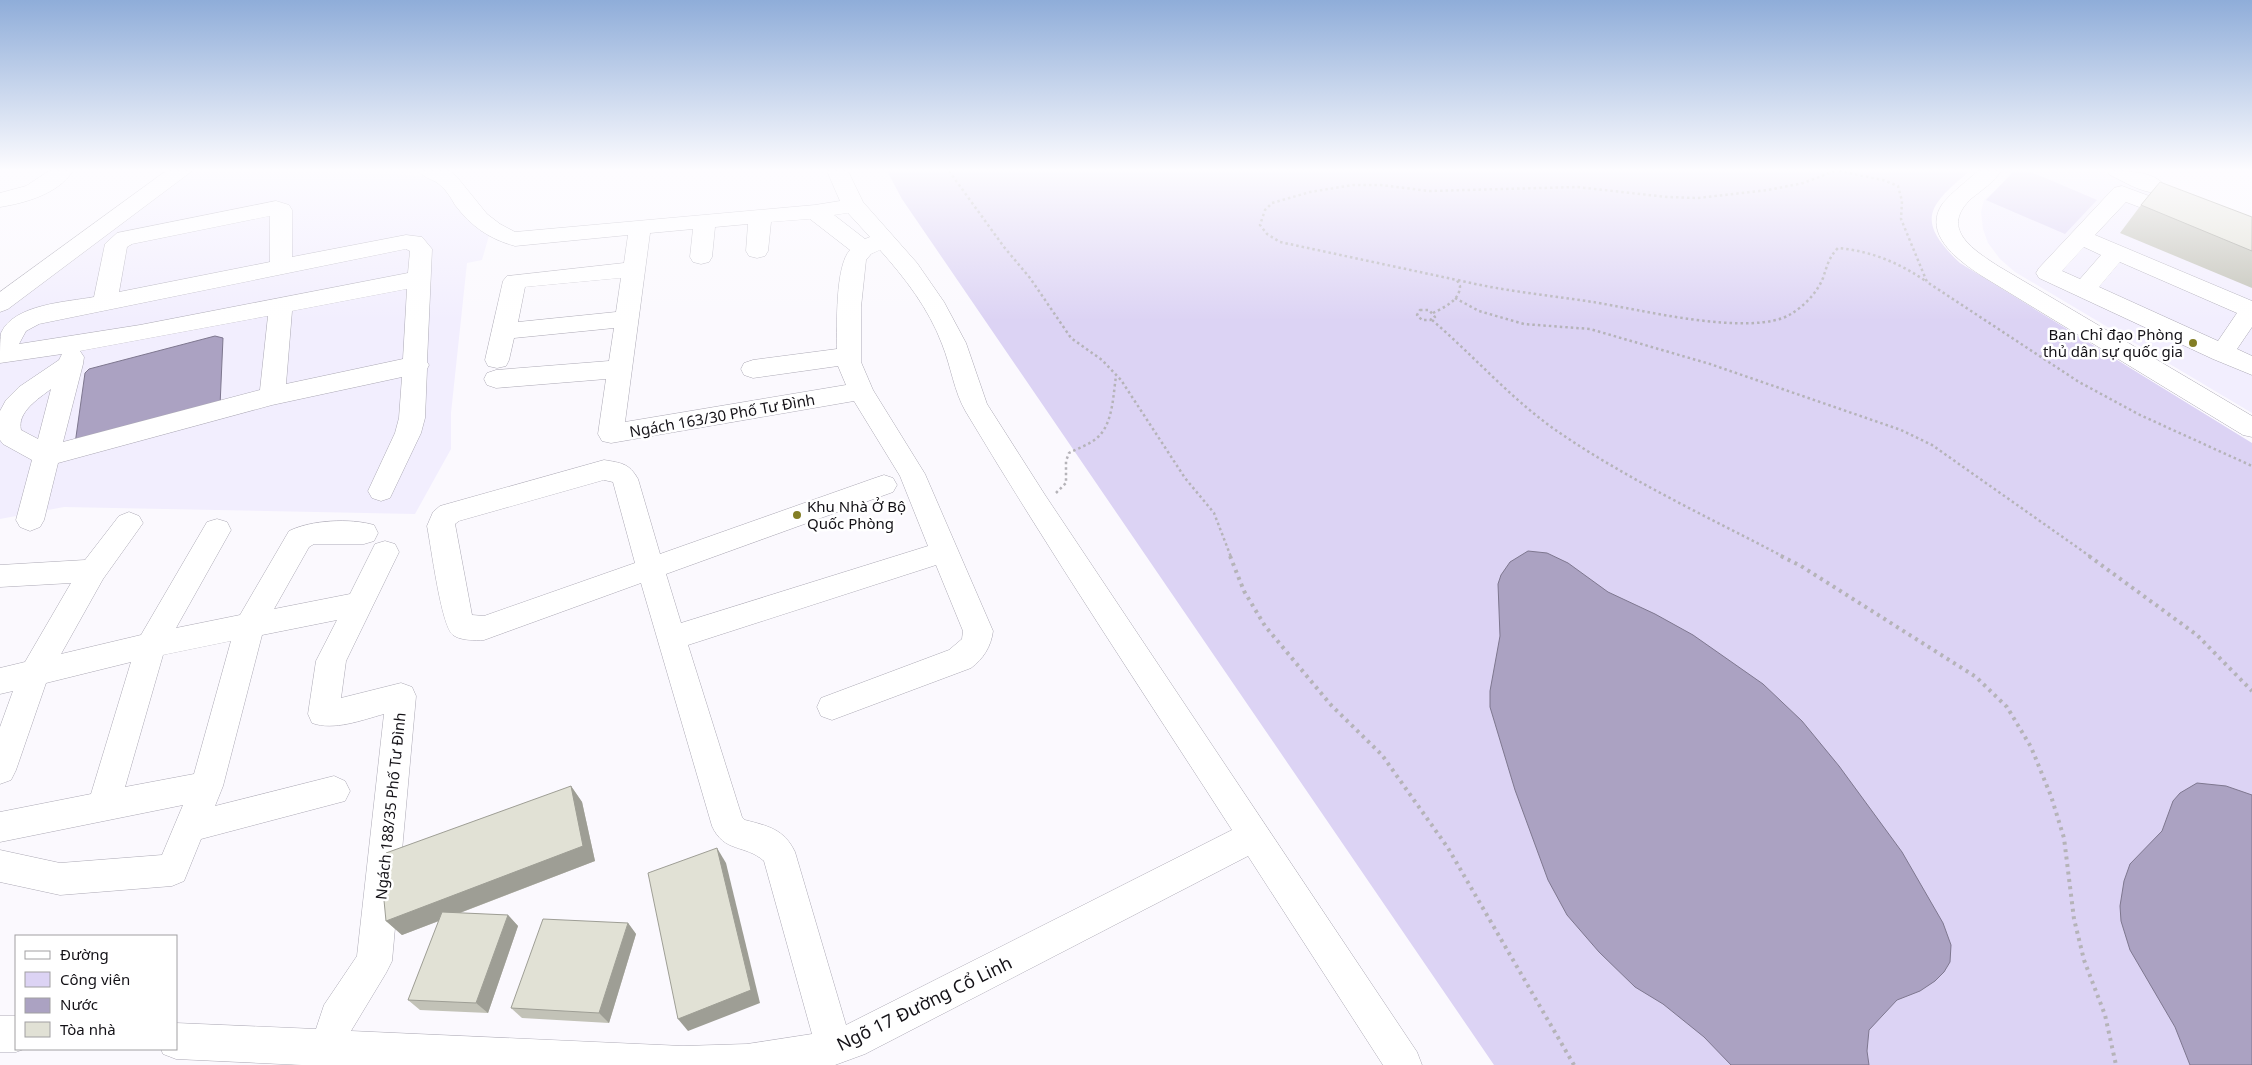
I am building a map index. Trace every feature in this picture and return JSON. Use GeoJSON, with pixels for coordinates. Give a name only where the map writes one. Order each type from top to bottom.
{"type":"FeatureCollection","features":[{"type":"Feature","properties":{"kind":"street"},"geometry":{"type":"LineString","coordinates":[[0,304],[112,221]]}},
{"type":"Feature","properties":{"kind":"street"},"geometry":{"type":"LineString","coordinates":[[105,302],[116,244],[125,238],[212,221]]}},
{"type":"Feature","properties":{"kind":"street"},"geometry":{"type":"LineString","coordinates":[[280,267],[281,221]]}},
{"type":"Feature","properties":{"kind":"street"},"geometry":{"type":"LineString","coordinates":[[483,221],[509,238],[526,239],[708,221]]}},
{"type":"Feature","properties":{"kind":"street"},"geometry":{"type":"LineString","coordinates":[[701,257],[705,221]]}},
{"type":"Feature","properties":{"kind":"street"},"geometry":{"type":"LineString","coordinates":[[756,251],[759,221]]}},
{"type":"Feature","properties":{"kind":"street"},"geometry":{"type":"LineString","coordinates":[[828,221],[874,244],[909,268],[932,302],[954,344],[975,405],[1035,502],[1404,1065]]}},
{"type":"Feature","properties":{"kind":"street"},"geometry":{"type":"LineString","coordinates":[[862,221],[874,244]]}},
{"type":"Feature","properties":{"kind":"street"},"geometry":{"type":"LineString","coordinates":[[1948,221],[1949,232],[1954,242],[1975,262],[2129,353],[2248,417]]}},
{"type":"Feature","properties":{"kind":"street"},"geometry":{"type":"LineString","coordinates":[[2096,221],[2047,273],[2252,366]]}},
{"type":"Feature","properties":{"kind":"street","name":"Ngách 163/30 Phố Tư Đình"},"geometry":{"type":"LineString","coordinates":[[640,228],[611,434],[860,391]]}},
{"type":"Feature","properties":{"kind":"street"},"geometry":{"type":"LineString","coordinates":[[2080,237],[2252,310],[2222,353]]}},
{"type":"Feature","properties":{"kind":"street"},"geometry":{"type":"LineString","coordinates":[[0,355],[17,326],[32,317],[414,242],[421,248],[418,279],[417,365],[412,418],[408,433],[381,491]]}},
{"type":"Feature","properties":{"kind":"street"},"geometry":{"type":"LineString","coordinates":[[832,707],[960,659],[970,652],[977,640],[978,631],[912,474],[860,391],[848,356],[849,307],[855,258],[874,244]]}},
{"type":"Feature","properties":{"kind":"street"},"geometry":{"type":"LineString","coordinates":[[2084,290],[2116,252]]}},
{"type":"Feature","properties":{"kind":"street"},"geometry":{"type":"LineString","coordinates":[[620,369],[496,370],[515,280],[634,269]]}},
{"type":"Feature","properties":{"kind":"street"},"geometry":{"type":"LineString","coordinates":[[0,355],[73,354],[281,306],[418,279]]}},
{"type":"Feature","properties":{"kind":"street"},"geometry":{"type":"LineString","coordinates":[[272,396],[281,306]]}},
{"type":"Feature","properties":{"kind":"street"},"geometry":{"type":"LineString","coordinates":[[503,331],[627,319]]}},
{"type":"Feature","properties":{"kind":"street"},"geometry":{"type":"LineString","coordinates":[[2129,353],[2153,321]]}},
{"type":"Feature","properties":{"kind":"street"},"geometry":{"type":"LineString","coordinates":[[73,354],[23,397],[13,410],[8,422],[7,430],[12,437],[47,456],[272,396],[417,365]]}},
{"type":"Feature","properties":{"kind":"street"},"geometry":{"type":"LineString","coordinates":[[30,520],[73,354]]}},
{"type":"Feature","properties":{"kind":"street"},"geometry":{"type":"LineString","coordinates":[[753,370],[848,356]]}},
{"type":"Feature","properties":{"kind":"street"},"geometry":{"type":"LineString","coordinates":[[834,1048],[778,852],[765,841],[736,833],[728,826],[673,638],[650,569],[625,478],[620,473],[604,470],[450,513],[442,519],[440,526],[459,621],[464,627],[484,628],[650,569],[884,484]]}},
{"type":"Feature","properties":{"kind":"street"},"geometry":{"type":"LineString","coordinates":[[0,770],[35,672],[93,571],[130,523]]}},
{"type":"Feature","properties":{"kind":"street"},"geometry":{"type":"LineString","coordinates":[[104,806],[151,645],[217,530]]}},
{"type":"Feature","properties":{"kind":"street"},"geometry":{"type":"LineString","coordinates":[[0,866],[60,879],[172,870],[207,786],[250,624],[299,539],[310,533],[364,533]]}},
{"type":"Feature","properties":{"kind":"street"},"geometry":{"type":"LineString","coordinates":[[0,681],[151,645],[359,604],[385,552]]}},
{"type":"Feature","properties":{"kind":"street"},"geometry":{"type":"LineString","coordinates":[[673,638],[944,552]]}},
{"type":"Feature","properties":{"kind":"street"},"geometry":{"type":"LineString","coordinates":[[0,576],[93,571]]}},
{"type":"Feature","properties":{"kind":"street","name":"Ngách 188/35 Phố Tư Đình"},"geometry":{"type":"LineString","coordinates":[[328,1048],[337,1018],[374,961],[400,696],[355,709],[323,714],[331,661],[359,604]]}},
{"type":"Feature","properties":{"kind":"street"},"geometry":{"type":"LineString","coordinates":[[0,827],[207,786]]}},
{"type":"Feature","properties":{"kind":"street"},"geometry":{"type":"LineString","coordinates":[[190,827],[334,791]]}},
{"type":"Feature","properties":{"kind":"street","name":"Ngõ 17 Đường Cổ Linh"},"geometry":{"type":"LineString","coordinates":[[178,1041],[705,1064],[791,1058],[834,1048],[852,1041],[1254,836]]}},
{"type":"Feature","properties":{"kind":"street"},"geometry":{"type":"LineString","coordinates":[[0,1034],[15,1034]]}},
{"type":"Feature","properties":{"kind":"path"},"geometry":{"type":"LineString","coordinates":[[986,221],[1004,247],[1030,278],[1071,338],[1102,360],[1116,375],[1185,478],[1214,513],[1244,591],[1265,626],[1331,705],[1382,756],[1448,848],[1574,1065]]}},
{"type":"Feature","properties":{"kind":"path"},"geometry":{"type":"LineString","coordinates":[[1261,221],[1260,225],[1267,234],[1280,242],[1506,291],[1597,303],[1696,321],[1725,324],[1776,322],[1790,314],[1816,292],[1823,279],[1827,259],[1838,248],[1865,250],[1912,271],[2079,382],[2148,419],[2252,466]]}},
{"type":"Feature","properties":{"kind":"path"},"geometry":{"type":"LineString","coordinates":[[1903,221],[1927,282]]}},
{"type":"Feature","properties":{"kind":"path"},"geometry":{"type":"LineString","coordinates":[[1457,280],[1460,284],[1460,290],[1455,298],[1443,308],[1433,313],[1426,310],[1417,313],[1418,317],[1422,320],[1432,320],[1465,348],[1510,393],[1557,431],[1644,484],[1801,566],[1976,677],[2007,707],[2031,747],[2051,796],[2064,838],[2074,919],[2084,960],[2105,1015],[2116,1065]]}},
{"type":"Feature","properties":{"kind":"path"},"geometry":{"type":"LineString","coordinates":[[1455,298],[1479,311],[1524,324],[1590,329],[1710,364],[1867,417],[1901,430],[1932,445],[2146,596],[2197,635],[2252,690]]}},
{"type":"Feature","properties":{"kind":"path"},"geometry":{"type":"LineString","coordinates":[[1432,320],[1434,317],[1433,313]]}},
{"type":"Feature","properties":{"kind":"path"},"geometry":{"type":"LineString","coordinates":[[1056,493],[1066,483],[1066,461],[1069,453],[1092,443],[1100,434],[1107,421],[1113,407],[1116,375]]}},
{"type":"Feature","properties":{"kind":"shaded area"},"geometry":{"type":"Polygon","coordinates":[[[121,221],[479,221],[490,232],[482,260],[467,263],[451,413],[451,449],[415,514],[64,507],[0,519],[0,309],[121,221]]]}},
{"type":"Feature","properties":{"kind":"shaded area","name":"Ban Chỉ đạo Phòng thủ dân sự quốc gia"},"geometry":{"type":"Polygon","coordinates":[[[1982,221],[2226,221],[2252,231],[2252,413],[2015,272],[2000,259],[1988,243],[1982,221]]]}},
{"type":"Feature","properties":{"kind":"green space"},"geometry":{"type":"Polygon","coordinates":[[[917,221],[1932,221],[1936,235],[1960,263],[2252,443],[2252,1065],[1494,1065],[917,221]]]}},
{"type":"Feature","properties":{"kind":"green space"},"geometry":{"type":"Polygon","coordinates":[[[2034,221],[2078,221],[2065,234],[2034,221]]]}},
{"type":"Feature","properties":{"kind":"water"},"geometry":{"type":"Polygon","coordinates":[[[215,336],[223,338],[220,406],[75,444],[85,373],[89,369],[215,336]]]}},
{"type":"Feature","properties":{"kind":"water"},"geometry":{"type":"Polygon","coordinates":[[[1528,551],[1547,553],[1568,563],[1608,592],[1655,614],[1693,635],[1763,684],[1802,721],[1839,766],[1902,852],[1943,923],[1951,945],[1950,962],[1935,981],[1920,991],[1897,1000],[1869,1030],[1867,1051],[1869,1065],[1731,1065],[1704,1037],[1663,1004],[1635,987],[1599,952],[1567,915],[1548,880],[1515,790],[1490,707],[1490,691],[1500,636],[1498,584],[1501,575],[1510,562],[1528,551]]]}},
{"type":"Feature","properties":{"kind":"water"},"geometry":{"type":"Polygon","coordinates":[[[2197,783],[2226,786],[2252,795],[2252,1065],[2190,1065],[2175,1027],[2130,950],[2121,921],[2120,906],[2124,881],[2130,864],[2162,831],[2173,801],[2180,793],[2197,783]]]}},
{"type":"Feature","properties":{"kind":"building"},"geometry":{"type":"Polygon","coordinates":[[[2179,221],[2252,221],[2252,251],[2179,221]]]}},
{"type":"Feature","properties":{"kind":"building"},"geometry":{"type":"Polygon","coordinates":[[[571,786],[583,846],[386,921],[383,890],[386,853],[571,786]]]}},
{"type":"Feature","properties":{"kind":"building"},"geometry":{"type":"Polygon","coordinates":[[[717,848],[751,990],[678,1019],[648,873],[717,848]]]}},
{"type":"Feature","properties":{"kind":"building"},"geometry":{"type":"Polygon","coordinates":[[[442,912],[508,915],[476,1003],[408,1000],[442,912]]]}},
{"type":"Feature","properties":{"kind":"building"},"geometry":{"type":"Polygon","coordinates":[[[543,919],[628,923],[599,1013],[511,1008],[543,919]]]}},
{"type":"Feature","properties":{"kind":"place","name":"Ban Chỉ đạo Phòng thủ dân sự quốc gia"},"geometry":{"type":"Point","coordinates":[2193,343]}},
{"type":"Feature","properties":{"kind":"place","name":"Khu Nhà Ở Bộ Quốc Phòng"},"geometry":{"type":"Point","coordinates":[797,515]}}]}
